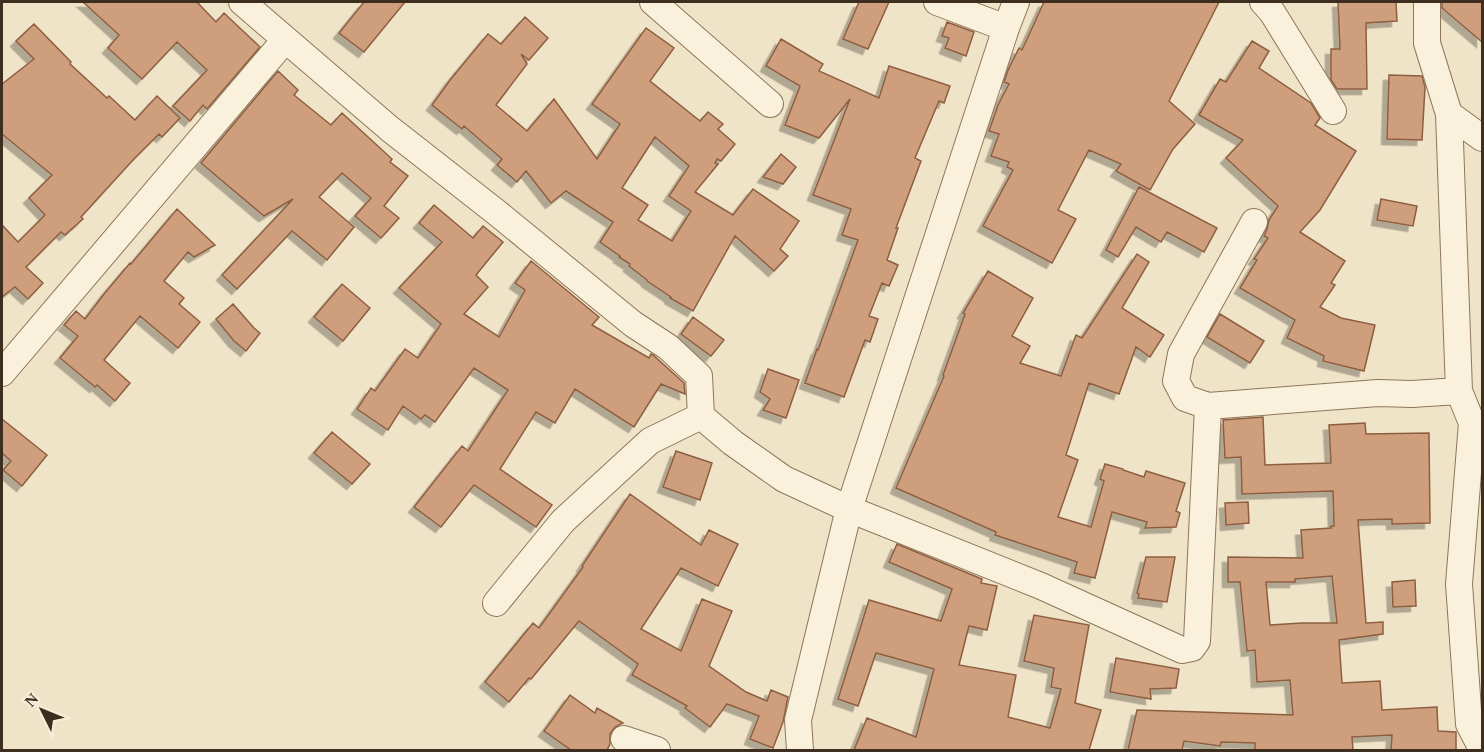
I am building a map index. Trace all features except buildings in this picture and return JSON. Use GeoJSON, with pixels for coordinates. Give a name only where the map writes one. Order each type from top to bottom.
{"type":"FeatureCollection","features":[{"type":"Feature","properties":{"kind":"street"},"geometry":{"type":"LineString","coordinates":[[242,2],[390,129],[633,324],[668,347],[699,376],[701,416],[784,479],[849,509],[1041,586],[1182,650],[1192,648],[1197,641],[1208,406]]}},
{"type":"Feature","properties":{"kind":"street"},"geometry":{"type":"LineString","coordinates":[[653,2],[770,104]]}},
{"type":"Feature","properties":{"kind":"street"},"geometry":{"type":"LineString","coordinates":[[937,2],[1006,28]]}},
{"type":"Feature","properties":{"kind":"street"},"geometry":{"type":"LineString","coordinates":[[800,750],[798,720],[849,509],[1016,2]]}},
{"type":"Feature","properties":{"kind":"street"},"geometry":{"type":"LineString","coordinates":[[1263,2],[1272,12],[1333,111]]}},
{"type":"Feature","properties":{"kind":"street"},"geometry":{"type":"LineString","coordinates":[[1427,2],[1427,43],[1449,114],[1459,392],[1477,425],[1460,584],[1469,724],[1482,749]]}},
{"type":"Feature","properties":{"kind":"street"},"geometry":{"type":"LineString","coordinates":[[2,373],[285,40]]}},
{"type":"Feature","properties":{"kind":"street"},"geometry":{"type":"LineString","coordinates":[[1449,114],[1482,138]]}},
{"type":"Feature","properties":{"kind":"street"},"geometry":{"type":"LineString","coordinates":[[1254,222],[1181,354],[1176,381],[1185,398],[1208,406],[1378,393],[1459,392]]}},
{"type":"Feature","properties":{"kind":"street"},"geometry":{"type":"LineString","coordinates":[[496,603],[563,521],[650,441],[701,416]]}},
{"type":"Feature","properties":{"kind":"street"},"geometry":{"type":"LineString","coordinates":[[624,739],[657,750]]}}]}
